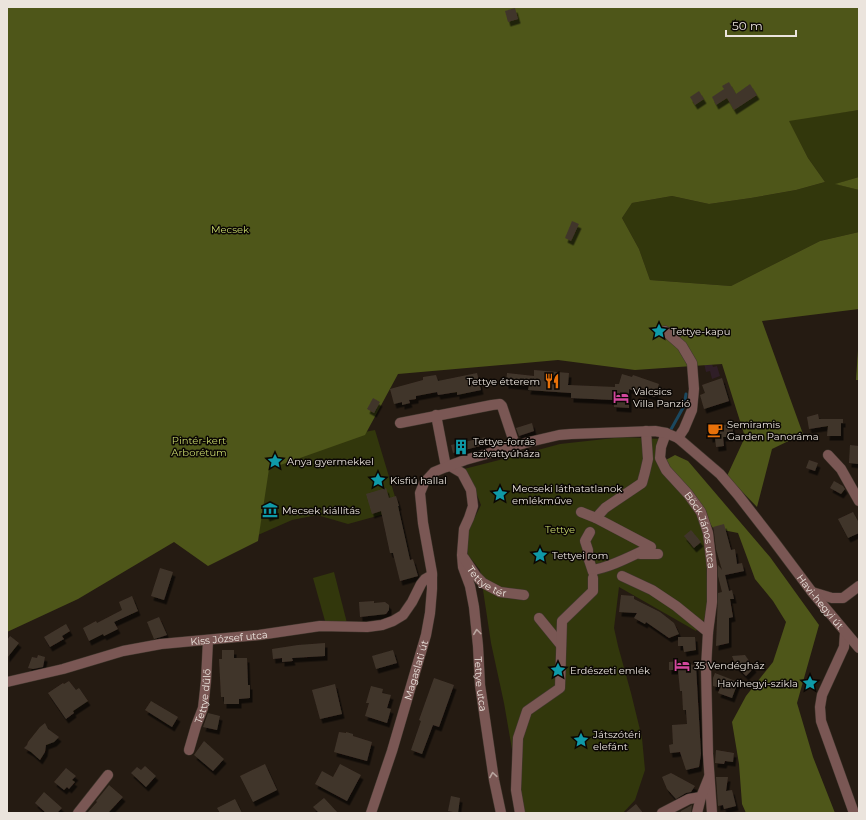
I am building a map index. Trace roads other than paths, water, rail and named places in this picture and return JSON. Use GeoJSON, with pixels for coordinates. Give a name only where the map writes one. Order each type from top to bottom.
{"type":"FeatureCollection","features":[{"type":"Feature","properties":{"kind":"street"},"geometry":{"type":"LineString","coordinates":[[665,331],[682,346],[692,362],[694,389],[692,410],[684,429],[678,438]]}},
{"type":"Feature","properties":{"kind":"street"},"geometry":{"type":"LineString","coordinates":[[400,423],[492,404],[500,404],[515,445]]}},
{"type":"Feature","properties":{"kind":"street"},"geometry":{"type":"LineString","coordinates":[[436,415],[448,466],[515,445],[559,435],[655,431],[665,436]]}},
{"type":"Feature","properties":{"kind":"street"},"geometry":{"type":"LineString","coordinates":[[596,518],[605,508],[642,483],[646,472],[648,459],[646,431]]}},
{"type":"Feature","properties":{"kind":"street","name":"Havi-hegyi út"},"geometry":{"type":"LineString","coordinates":[[665,436],[678,438],[720,474],[845,632],[844,647],[822,695],[820,707],[821,722],[854,813]]}},
{"type":"Feature","properties":{"kind":"street","name":"Böck János utca"},"geometry":{"type":"LineString","coordinates":[[665,436],[661,447],[660,458],[666,470],[688,494],[701,512],[708,533],[712,568],[712,602],[708,632],[706,668],[708,754],[710,774],[701,797],[697,813]]}},
{"type":"Feature","properties":{"kind":"street"},"geometry":{"type":"LineString","coordinates":[[828,455],[841,470],[859,500]]}},
{"type":"Feature","properties":{"kind":"street","name":"Magaslati út"},"geometry":{"type":"LineString","coordinates":[[371,813],[392,751],[426,635],[430,614],[432,575],[423,523],[420,493],[424,483],[434,472],[448,466]]}},
{"type":"Feature","properties":{"kind":"street","name":"Tettye tér"},"geometry":{"type":"LineString","coordinates":[[448,466],[462,473],[471,490],[473,499],[473,506],[464,529],[462,555],[476,576],[483,583],[500,592],[524,595]]}},
{"type":"Feature","properties":{"kind":"street"},"geometry":{"type":"LineString","coordinates":[[581,512],[596,518],[651,547],[593,573]]}},
{"type":"Feature","properties":{"kind":"street"},"geometry":{"type":"LineString","coordinates":[[520,813],[516,790],[518,738],[527,711],[560,688],[562,621],[593,591],[593,573],[585,541],[590,532]]}},
{"type":"Feature","properties":{"kind":"street"},"geometry":{"type":"LineString","coordinates":[[636,554],[658,554]]}},
{"type":"Feature","properties":{"kind":"street","name":"Tettye utca"},"geometry":{"type":"LineString","coordinates":[[462,555],[463,567],[470,586],[474,607],[480,685],[494,780],[501,813]]}},
{"type":"Feature","properties":{"kind":"street","name":"Kiss József utca"},"geometry":{"type":"LineString","coordinates":[[7,682],[63,669],[123,651],[161,644],[259,635],[320,626],[367,627],[382,625],[403,615],[425,579],[432,575]]}},
{"type":"Feature","properties":{"kind":"street"},"geometry":{"type":"LineString","coordinates":[[622,576],[652,590],[676,606],[708,632]]}},
{"type":"Feature","properties":{"kind":"street"},"geometry":{"type":"LineString","coordinates":[[812,592],[832,598],[843,598],[859,586]]}},
{"type":"Feature","properties":{"kind":"street"},"geometry":{"type":"LineString","coordinates":[[539,618],[562,645]]}},
{"type":"Feature","properties":{"kind":"street"},"geometry":{"type":"LineString","coordinates":[[845,632],[859,648]]}},
{"type":"Feature","properties":{"kind":"street","name":"Tettye dűlő"},"geometry":{"type":"LineString","coordinates":[[189,750],[203,708],[208,640]]}},
{"type":"Feature","properties":{"kind":"street"},"geometry":{"type":"LineString","coordinates":[[710,774],[712,813]]}},
{"type":"Feature","properties":{"kind":"street"},"geometry":{"type":"LineString","coordinates":[[78,813],[108,775]]}},
{"type":"Feature","properties":{"kind":"street"},"geometry":{"type":"LineString","coordinates":[[662,813],[689,799],[701,797]]}},
{"type":"Feature","properties":{"kind":"waterway"},"geometry":{"type":"LineString","coordinates":[[669,433],[684,406],[686,394]]}},
{"type":"Feature","properties":{"kind":"place","name":"Tettye-kapu"},"geometry":{"type":"Point","coordinates":[659,331]}},
{"type":"Feature","properties":{"kind":"place","name":"Tettye étterem"},"geometry":{"type":"Point","coordinates":[552,381]}},
{"type":"Feature","properties":{"kind":"place","name":"Valcsics Villa Panzió"},"geometry":{"type":"Point","coordinates":[621,397]}},
{"type":"Feature","properties":{"kind":"place","name":"Semiramis Garden Panoráma"},"geometry":{"type":"Point","coordinates":[715,430]}},
{"type":"Feature","properties":{"kind":"place","name":"Tettye-forrás szivattyúháza"},"geometry":{"type":"Point","coordinates":[461,447]}},
{"type":"Feature","properties":{"kind":"place","name":"Anya gyermekkel"},"geometry":{"type":"Point","coordinates":[275,461]}},
{"type":"Feature","properties":{"kind":"place","name":"Kisfiú hallal"},"geometry":{"type":"Point","coordinates":[378,480]}},
{"type":"Feature","properties":{"kind":"place","name":"Mecseki láthatatlanok emlékműve"},"geometry":{"type":"Point","coordinates":[500,494]}},
{"type":"Feature","properties":{"kind":"place","name":"Mecsek kiállítás"},"geometry":{"type":"Point","coordinates":[270,510]}},
{"type":"Feature","properties":{"kind":"place","name":"Tettyei rom"},"geometry":{"type":"Point","coordinates":[540,555]}},
{"type":"Feature","properties":{"kind":"place","name":"35 Vendégház"},"geometry":{"type":"Point","coordinates":[682,665]}},
{"type":"Feature","properties":{"kind":"place","name":"Erdészeti emlék"},"geometry":{"type":"Point","coordinates":[558,670]}},
{"type":"Feature","properties":{"kind":"place","name":"Havihegyi-szikla"},"geometry":{"type":"Point","coordinates":[810,683]}},
{"type":"Feature","properties":{"kind":"place","name":"Játszótéri elefánt"},"geometry":{"type":"Point","coordinates":[581,740]}},
{"type":"Feature","properties":{"kind":"park label","name":"Mecsek"},"geometry":{"type":"Point","coordinates":[230,229]}},
{"type":"Feature","properties":{"kind":"park label","name":"Pintér-kert Arborétum"},"geometry":{"type":"Point","coordinates":[199,446]}},
{"type":"Feature","properties":{"kind":"park label","name":"Tettye"},"geometry":{"type":"Point","coordinates":[560,529]}}]}
